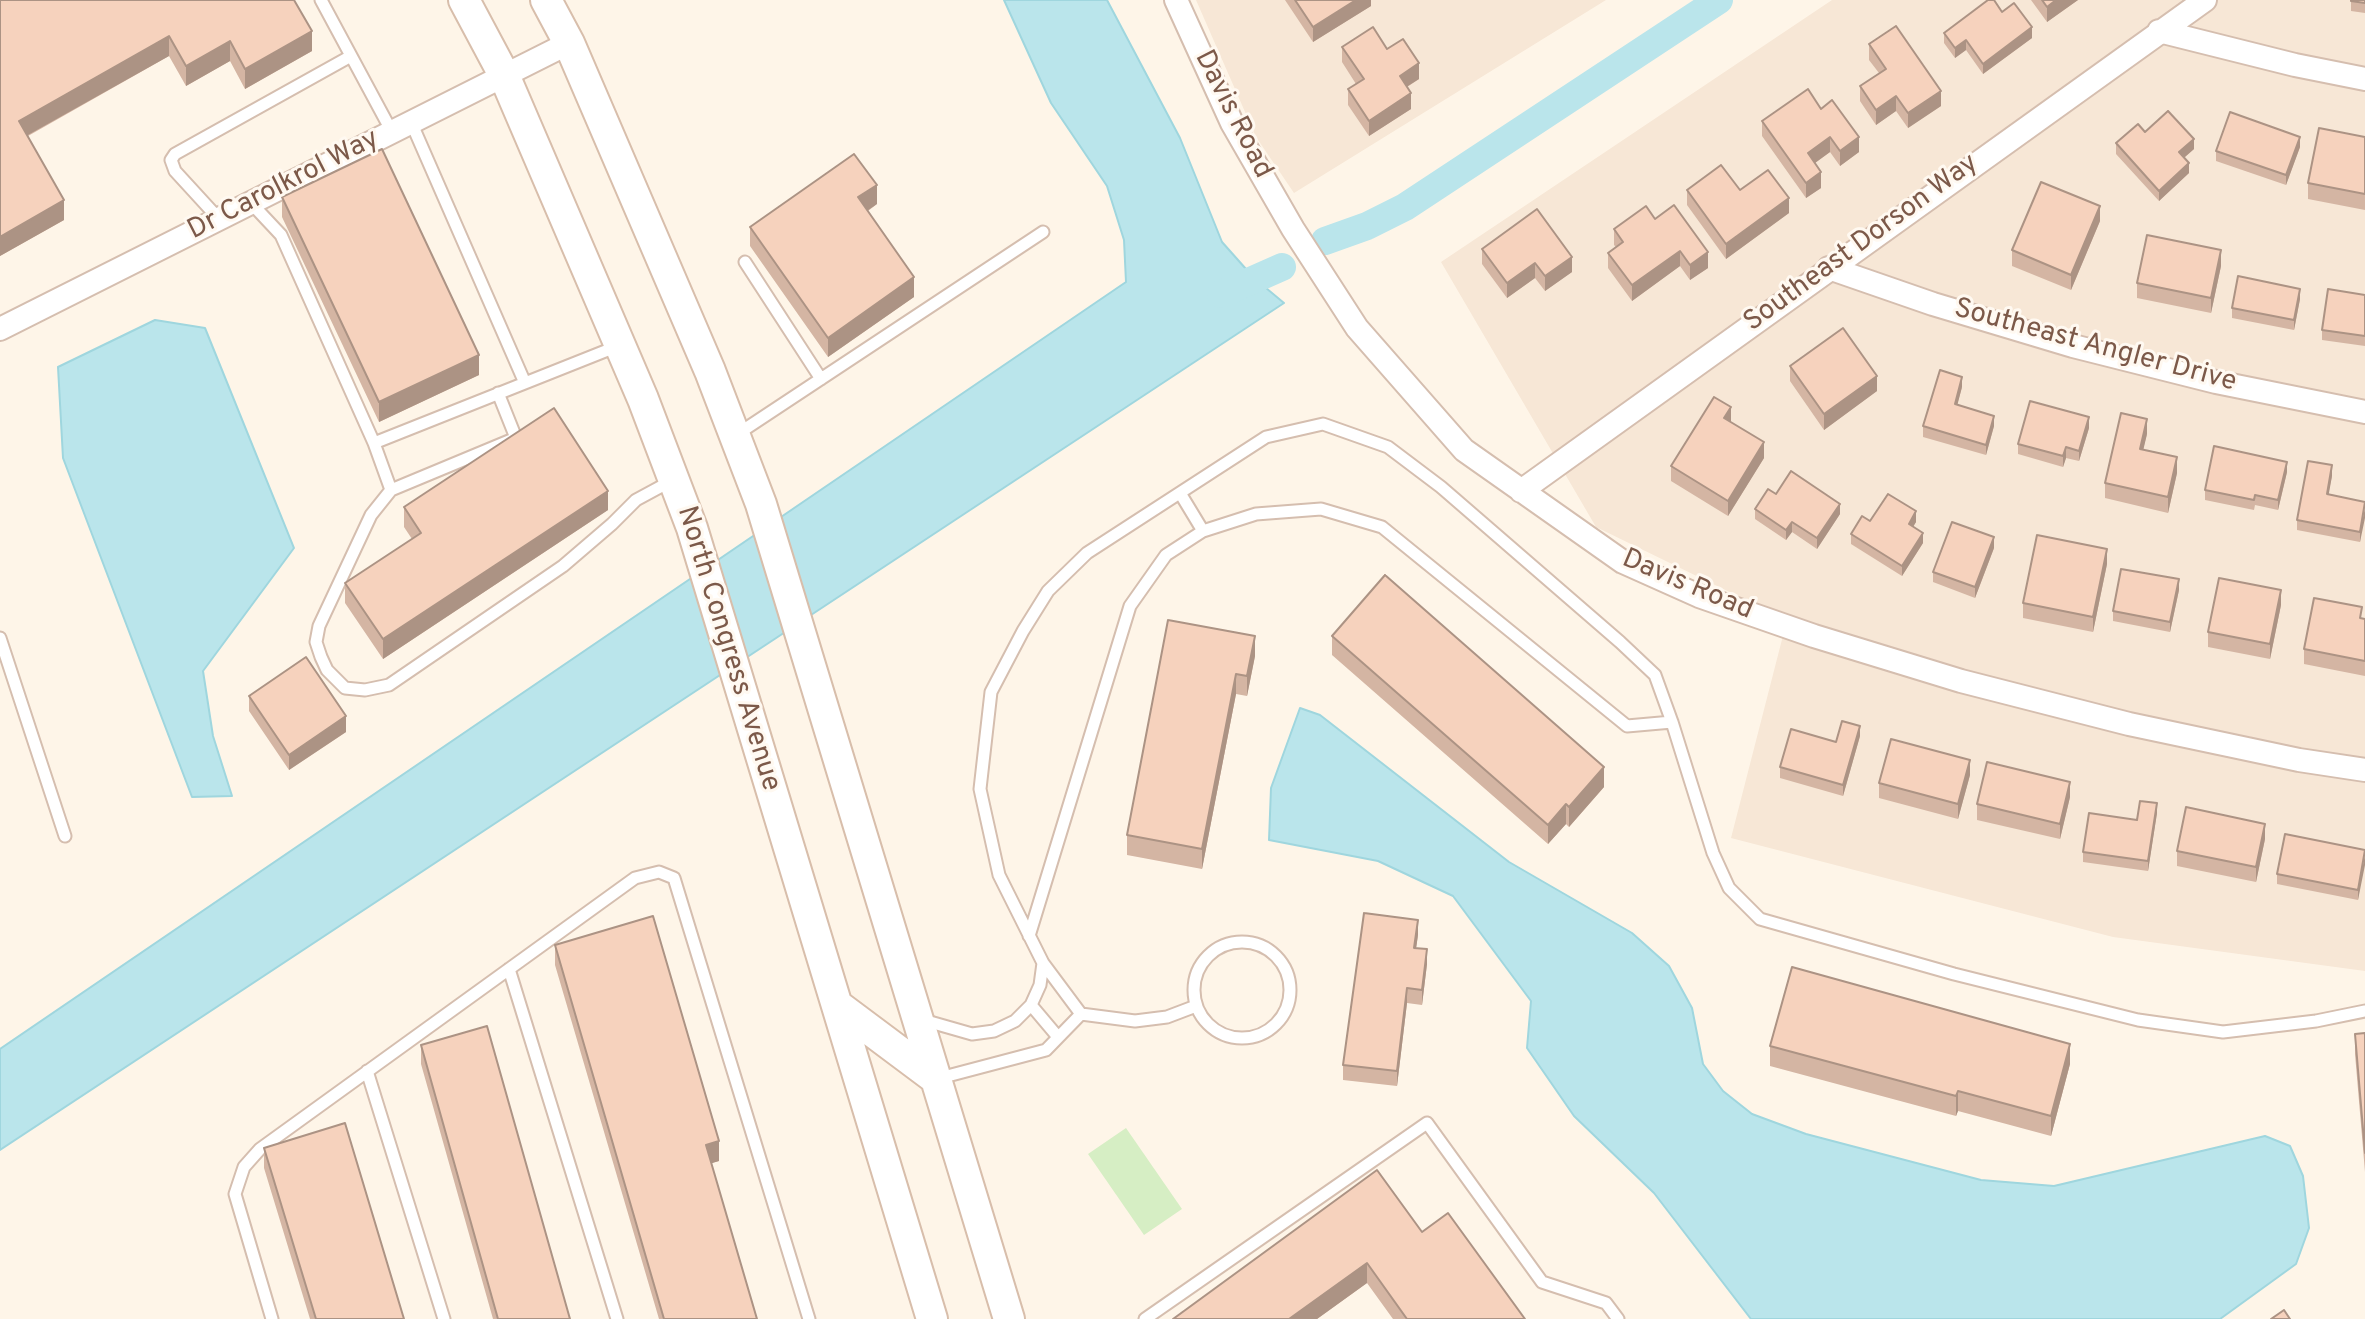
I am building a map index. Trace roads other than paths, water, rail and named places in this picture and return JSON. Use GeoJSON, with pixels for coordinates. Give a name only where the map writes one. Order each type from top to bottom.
{"type":"FeatureCollection","features":[{"type":"Feature","properties":{"kind":"main road","name":"North Congress Avenue"},"geometry":{"type":"LineString","coordinates":[[464,0],[504,75],[620,345],[692,528],[932,1319]]}},
{"type":"Feature","properties":{"kind":"main road"},"geometry":{"type":"LineString","coordinates":[[546,0],[569,43],[710,371],[761,504],[1009,1319]]}},
{"type":"Feature","properties":{"kind":"main road"},"geometry":{"type":"LineString","coordinates":[[837,1005],[936,1079]]}},
{"type":"Feature","properties":{"kind":"street","name":"Davis Road"},"geometry":{"type":"LineString","coordinates":[[1176,0],[1232,123],[1293,229],[1357,328],[1464,450],[1623,562],[1699,596],[1814,636],[1961,681],[2129,724],[2299,760],[2365,770]]}},
{"type":"Feature","properties":{"kind":"street","name":"Southeast Dorson Way"},"geometry":{"type":"LineString","coordinates":[[1521,491],[2205,0]]}},
{"type":"Feature","properties":{"kind":"street"},"geometry":{"type":"LineString","coordinates":[[2159,31],[2365,79]]}},
{"type":"Feature","properties":{"kind":"street","name":"Dr Carolkrol Way"},"geometry":{"type":"LineString","coordinates":[[0,329],[569,43]]}},
{"type":"Feature","properties":{"kind":"street","name":"Southeast Angler Drive"},"geometry":{"type":"LineString","coordinates":[[1829,268],[1933,304],[2073,346],[2216,382],[2365,412]]}},
{"type":"Feature","properties":{"kind":"lane"},"geometry":{"type":"LineString","coordinates":[[321,0],[351,56],[401,127],[525,383]]}},
{"type":"Feature","properties":{"kind":"lane"},"geometry":{"type":"LineString","coordinates":[[219,219],[175,171],[171,160],[175,154],[351,56]]}},
{"type":"Feature","properties":{"kind":"lane"},"geometry":{"type":"LineString","coordinates":[[251,203],[281,235],[374,443],[391,490]]}},
{"type":"Feature","properties":{"kind":"lane"},"geometry":{"type":"LineString","coordinates":[[735,436],[1043,232]]}},
{"type":"Feature","properties":{"kind":"lane"},"geometry":{"type":"LineString","coordinates":[[745,262],[821,379]]}},
{"type":"Feature","properties":{"kind":"lane"},"geometry":{"type":"LineString","coordinates":[[374,443],[620,345]]}},
{"type":"Feature","properties":{"kind":"lane"},"geometry":{"type":"LineString","coordinates":[[498,393],[516,438],[391,490],[371,515],[319,626],[316,642],[327,670],[345,688],[365,690],[389,685],[563,566],[636,500],[674,480]]}},
{"type":"Feature","properties":{"kind":"lane"},"geometry":{"type":"LineString","coordinates":[[1196,1006],[1167,1017],[1135,1021],[1081,1014],[1043,963],[999,875],[980,789],[991,692],[1048,591],[1087,553],[1266,437],[1323,424],[1388,447],[1441,487],[1655,675],[1713,853],[1729,888],[1760,919],[1954,974],[2138,1020],[2223,1032],[2316,1021],[2365,1011]]}},
{"type":"Feature","properties":{"kind":"lane"},"geometry":{"type":"LineString","coordinates":[[1180,493],[1203,531]]}},
{"type":"Feature","properties":{"kind":"lane"},"geometry":{"type":"LineString","coordinates":[[1029,936],[1130,606],[1166,555],[1203,531],[1256,514],[1321,509],[1382,527],[1627,726],[1672,722]]}},
{"type":"Feature","properties":{"kind":"lane"},"geometry":{"type":"LineString","coordinates":[[0,638],[65,836]]}},
{"type":"Feature","properties":{"kind":"lane"},"geometry":{"type":"LineString","coordinates":[[272,1319],[235,1194],[244,1167],[260,1149],[635,878],[659,872],[674,878],[809,1319]]}},
{"type":"Feature","properties":{"kind":"lane"},"geometry":{"type":"LineString","coordinates":[[1233,943],[1260,946],[1281,963],[1287,975],[1290,988],[1283,1014],[1263,1033],[1237,1038],[1212,1028],[1196,1006],[1195,979],[1200,966],[1209,956],[1233,943]]}},
{"type":"Feature","properties":{"kind":"lane"},"geometry":{"type":"LineString","coordinates":[[917,1018],[972,1034],[994,1031],[1015,1021],[1031,1005],[1040,985],[1043,963]]}},
{"type":"Feature","properties":{"kind":"lane"},"geometry":{"type":"LineString","coordinates":[[509,969],[617,1319]]}},
{"type":"Feature","properties":{"kind":"lane"},"geometry":{"type":"LineString","coordinates":[[1031,1005],[1058,1037]]}},
{"type":"Feature","properties":{"kind":"lane"},"geometry":{"type":"LineString","coordinates":[[936,1079],[1046,1050],[1081,1014]]}},
{"type":"Feature","properties":{"kind":"lane"},"geometry":{"type":"LineString","coordinates":[[367,1071],[444,1319]]}},
{"type":"Feature","properties":{"kind":"lane"},"geometry":{"type":"LineString","coordinates":[[1145,1319],[1427,1123],[1542,1282],[1606,1303],[1618,1319]]}},
{"type":"Feature","properties":{"kind":"water"},"geometry":{"type":"Polygon","coordinates":[[[1004,0],[1107,0],[1180,138],[1222,242],[1254,278],[1284,303],[0,1150],[0,1049],[1126,282],[1124,240],[1107,186],[1051,103],[1004,0]]]}},
{"type":"Feature","properties":{"kind":"water"},"geometry":{"type":"Polygon","coordinates":[[[155,320],[205,328],[294,548],[203,671],[213,736],[232,796],[192,797],[63,458],[58,367],[155,320]]]}},
{"type":"Feature","properties":{"kind":"water"},"geometry":{"type":"Polygon","coordinates":[[[1300,708],[1320,715],[1509,862],[1632,933],[1669,966],[1692,1008],[1703,1064],[1723,1091],[1752,1114],[1806,1134],[1981,1180],[2054,1186],[2265,1136],[2290,1146],[2303,1176],[2309,1228],[2296,1264],[2220,1319],[1751,1319],[1654,1193],[1574,1116],[1527,1048],[1531,1001],[1453,896],[1378,861],[1269,840],[1271,788],[1300,708]]]}},
{"type":"Feature","properties":{"kind":"waterway"},"geometry":{"type":"LineString","coordinates":[[1325,241],[1367,226],[1405,207],[1719,0]]}},
{"type":"Feature","properties":{"kind":"waterway"},"geometry":{"type":"LineString","coordinates":[[1221,294],[1282,267]]}}]}
